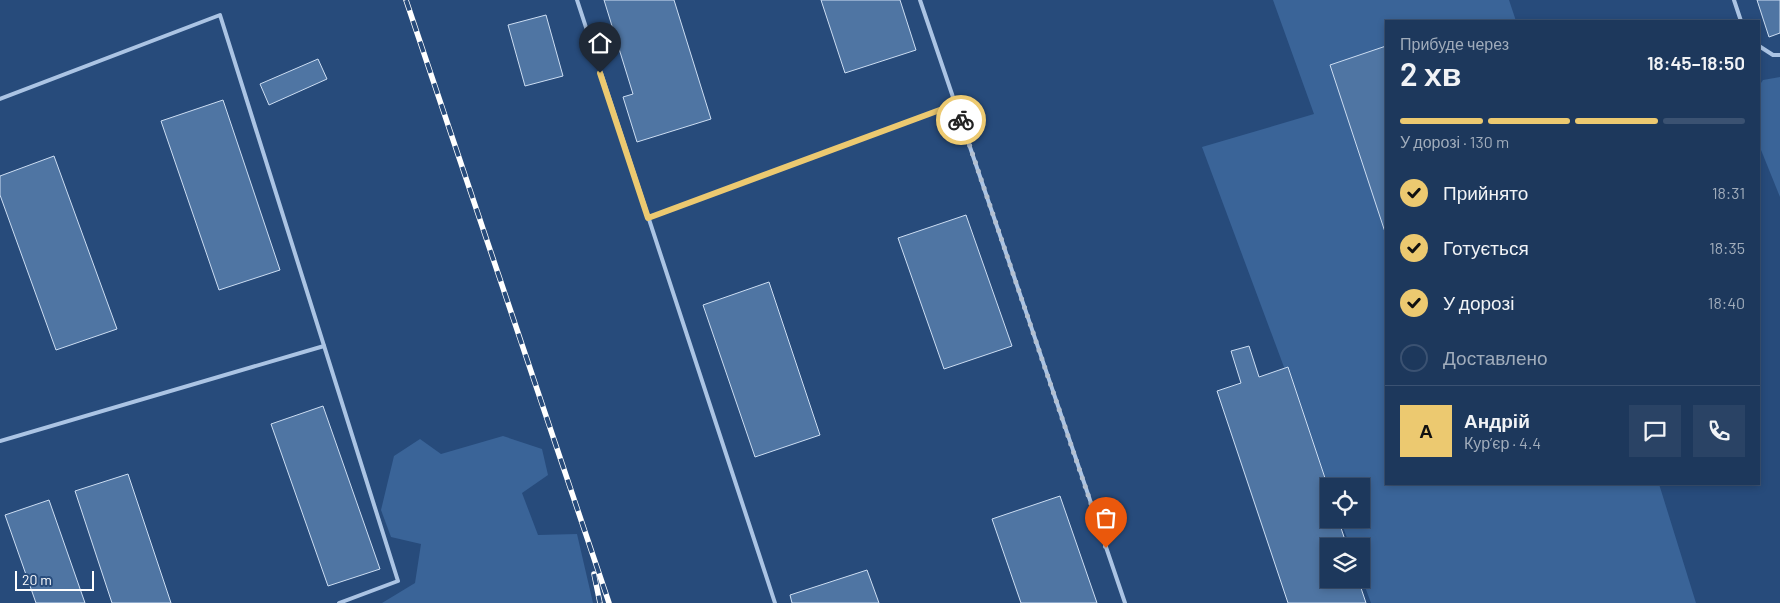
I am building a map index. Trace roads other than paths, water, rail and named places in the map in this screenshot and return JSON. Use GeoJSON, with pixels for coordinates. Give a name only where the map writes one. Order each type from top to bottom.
{"type":"FeatureCollection","features":[{"type":"Feature","properties":{"kind":"lane"},"geometry":{"type":"LineString","coordinates":[[576,0],[775,603]]}},
{"type":"Feature","properties":{"kind":"lane"},"geometry":{"type":"LineString","coordinates":[[920,0],[1125,603]]}},
{"type":"Feature","properties":{"kind":"lane"},"geometry":{"type":"LineString","coordinates":[[1734,0],[1741,20]]}},
{"type":"Feature","properties":{"kind":"lane"},"geometry":{"type":"LineString","coordinates":[[0,99],[220,15],[398,581],[339,603]]}},
{"type":"Feature","properties":{"kind":"lane"},"geometry":{"type":"LineString","coordinates":[[1760,47],[1773,55],[1780,55]]}},
{"type":"Feature","properties":{"kind":"lane"},"geometry":{"type":"LineString","coordinates":[[648,218],[956,104]]}},
{"type":"Feature","properties":{"kind":"lane"},"geometry":{"type":"LineString","coordinates":[[0,440],[324,346]]}},
{"type":"Feature","properties":{"kind":"railway"},"geometry":{"type":"LineString","coordinates":[[406,0],[609,603]]}},
{"type":"Feature","properties":{"kind":"railway"},"geometry":{"type":"LineString","coordinates":[[594,574],[600,603]]}}]}
